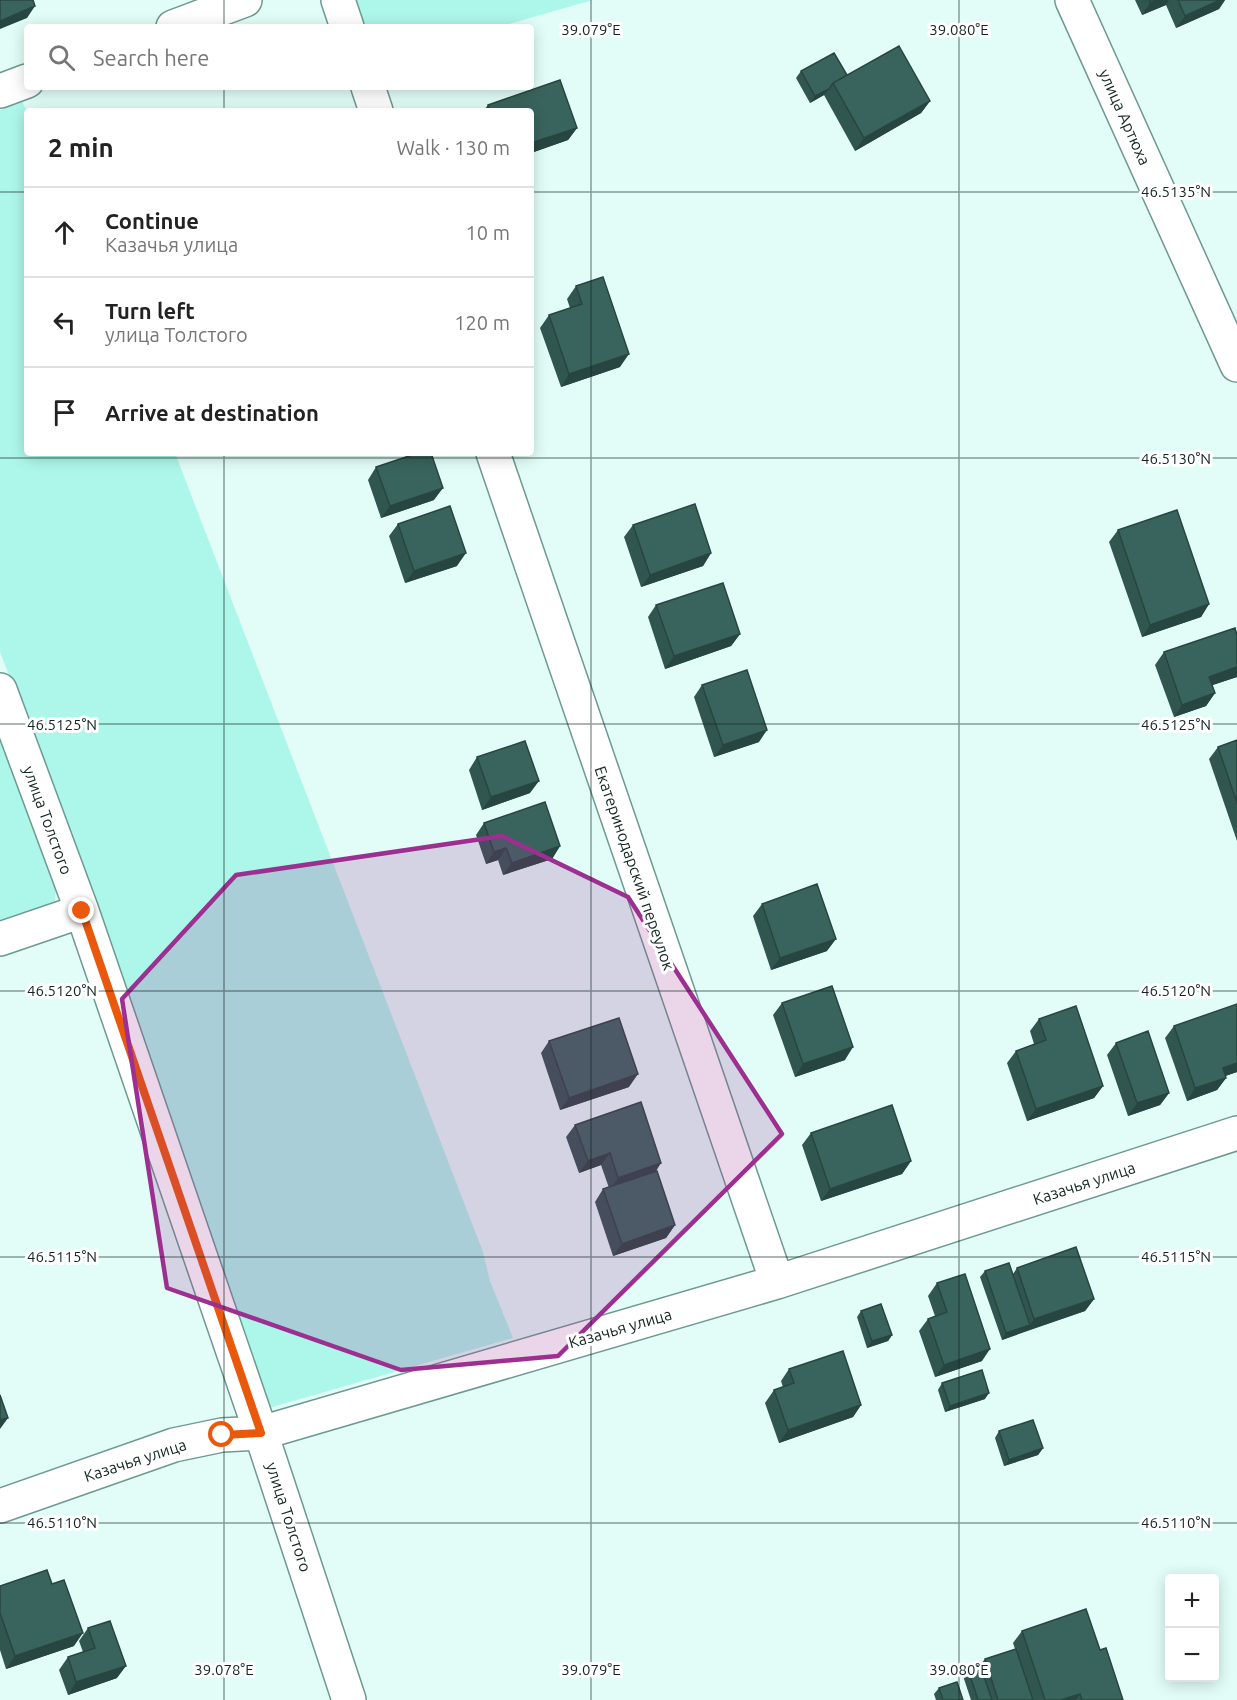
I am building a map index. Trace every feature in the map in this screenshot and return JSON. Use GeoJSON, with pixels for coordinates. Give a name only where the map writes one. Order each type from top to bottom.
{"type":"FeatureCollection","features":[{"type":"Feature","properties":{"kind":"street"},"geometry":{"type":"LineString","coordinates":[[180,24],[245,0]]}},
{"type":"Feature","properties":{"kind":"street"},"geometry":{"type":"LineString","coordinates":[[338,0],[346,24]]}},
{"type":"Feature","properties":{"kind":"street","name":"улица Артюха"},"geometry":{"type":"LineString","coordinates":[[1072,0],[1237,365]]}},
{"type":"Feature","properties":{"kind":"street"},"geometry":{"type":"LineString","coordinates":[[0,92],[24,82]]}},
{"type":"Feature","properties":{"kind":"street"},"geometry":{"type":"LineString","coordinates":[[369,90],[375,108]]}},
{"type":"Feature","properties":{"kind":"street","name":"Екатеринодарский переулок"},"geometry":{"type":"LineString","coordinates":[[494,456],[777,1282]]}},
{"type":"Feature","properties":{"kind":"street","name":"улица Толстого"},"geometry":{"type":"LineString","coordinates":[[0,690],[82,911],[261,1433],[349,1700]]}},
{"type":"Feature","properties":{"kind":"street"},"geometry":{"type":"LineString","coordinates":[[0,939],[82,911]]}},
{"type":"Feature","properties":{"kind":"street","name":"Казачья улица"},"geometry":{"type":"LineString","coordinates":[[0,1506],[174,1445],[222,1435],[261,1433],[777,1282],[1237,1133]]}},
{"type":"Feature","properties":{"kind":"highlighted area"},"geometry":{"type":"Polygon","coordinates":[[[502,836],[628,897],[782,1134],[558,1356],[401,1370],[167,1288],[122,999],[236,875],[502,836]]]}},
{"type":"Feature","properties":{"kind":"green space"},"geometry":{"type":"Polygon","coordinates":[[[354,0],[593,0],[509,24],[364,24],[356,14],[354,0]]]}},
{"type":"Feature","properties":{"kind":"green space"},"geometry":{"type":"Polygon","coordinates":[[[22,101],[25,108],[24,456],[176,456],[483,1252],[490,1281],[513,1338],[269,1408],[99,909],[0,652],[0,110],[22,101]]]}},
{"type":"Feature","properties":{"kind":"green space"},"geometry":{"type":"Polygon","coordinates":[[[0,737],[56,887],[55,903],[0,924],[0,737]]]}},
{"type":"Feature","properties":{"kind":"building"},"geometry":{"type":"Polygon","coordinates":[[[0,0],[33,0],[35,6],[0,21],[0,0]]]}},
{"type":"Feature","properties":{"kind":"building"},"geometry":{"type":"Polygon","coordinates":[[[1178,0],[1220,0],[1185,16],[1178,0]]]}},
{"type":"Feature","properties":{"kind":"building"},"geometry":{"type":"Polygon","coordinates":[[[899,46],[930,101],[864,138],[833,83],[899,46]]]}},
{"type":"Feature","properties":{"kind":"building"},"geometry":{"type":"Polygon","coordinates":[[[834,53],[847,75],[833,83],[829,89],[815,96],[801,71],[834,53]]]}},
{"type":"Feature","properties":{"kind":"building"},"geometry":{"type":"Polygon","coordinates":[[[560,80],[577,128],[534,142],[534,108],[489,108],[488,105],[560,80]]]}},
{"type":"Feature","properties":{"kind":"building"},"geometry":{"type":"Polygon","coordinates":[[[603,277],[629,354],[569,374],[549,315],[582,304],[576,286],[603,277]]]}},
{"type":"Feature","properties":{"kind":"building"},"geometry":{"type":"Polygon","coordinates":[[[409,456],[432,456],[443,488],[390,506],[376,467],[409,456]]]}},
{"type":"Feature","properties":{"kind":"building"},"geometry":{"type":"Polygon","coordinates":[[[695,504],[711,553],[650,575],[633,525],[695,504]]]}},
{"type":"Feature","properties":{"kind":"building"},"geometry":{"type":"Polygon","coordinates":[[[450,506],[466,553],[414,571],[398,524],[450,506]]]}},
{"type":"Feature","properties":{"kind":"building"},"geometry":{"type":"Polygon","coordinates":[[[1177,510],[1209,604],[1150,625],[1118,530],[1177,510]]]}},
{"type":"Feature","properties":{"kind":"building"},"geometry":{"type":"Polygon","coordinates":[[[723,583],[740,634],[674,656],[656,605],[723,583]]]}},
{"type":"Feature","properties":{"kind":"building"},"geometry":{"type":"Polygon","coordinates":[[[1235,628],[1237,667],[1209,677],[1215,693],[1182,705],[1164,652],[1235,628]]]}},
{"type":"Feature","properties":{"kind":"building"},"geometry":{"type":"Polygon","coordinates":[[[747,670],[767,730],[723,745],[702,685],[747,670]]]}},
{"type":"Feature","properties":{"kind":"building"},"geometry":{"type":"Polygon","coordinates":[[[1237,740],[1237,803],[1218,747],[1237,740]]]}},
{"type":"Feature","properties":{"kind":"building"},"geometry":{"type":"Polygon","coordinates":[[[525,741],[539,781],[491,797],[477,757],[525,741]]]}},
{"type":"Feature","properties":{"kind":"building"},"geometry":{"type":"Polygon","coordinates":[[[545,802],[560,846],[512,863],[506,848],[494,852],[484,823],[545,802]]]}},
{"type":"Feature","properties":{"kind":"building"},"geometry":{"type":"Polygon","coordinates":[[[817,884],[836,939],[780,958],[762,904],[817,884]]]}},
{"type":"Feature","properties":{"kind":"building"},"geometry":{"type":"Polygon","coordinates":[[[832,986],[853,1047],[803,1064],[782,1003],[832,986]]]}},
{"type":"Feature","properties":{"kind":"building"},"geometry":{"type":"Polygon","coordinates":[[[1237,1004],[1237,1063],[1223,1068],[1226,1078],[1195,1088],[1174,1026],[1237,1004]]]}},
{"type":"Feature","properties":{"kind":"building"},"geometry":{"type":"Polygon","coordinates":[[[1076,1006],[1103,1086],[1036,1109],[1016,1051],[1046,1040],[1039,1019],[1076,1006]]]}},
{"type":"Feature","properties":{"kind":"building"},"geometry":{"type":"Polygon","coordinates":[[[619,1018],[638,1074],[569,1098],[549,1041],[619,1018]]]}},
{"type":"Feature","properties":{"kind":"building"},"geometry":{"type":"Polygon","coordinates":[[[1148,1031],[1169,1093],[1137,1103],[1116,1043],[1148,1031]]]}},
{"type":"Feature","properties":{"kind":"building"},"geometry":{"type":"Polygon","coordinates":[[[641,1102],[661,1163],[618,1178],[610,1153],[588,1161],[575,1125],[641,1102]]]}},
{"type":"Feature","properties":{"kind":"building"},"geometry":{"type":"Polygon","coordinates":[[[892,1105],[911,1161],[830,1189],[811,1133],[892,1105]]]}},
{"type":"Feature","properties":{"kind":"building"},"geometry":{"type":"Polygon","coordinates":[[[657,1171],[675,1225],[622,1244],[603,1189],[657,1171]]]}},
{"type":"Feature","properties":{"kind":"building"},"geometry":{"type":"Polygon","coordinates":[[[1076,1247],[1094,1299],[1034,1319],[1017,1268],[1076,1247]]]}},
{"type":"Feature","properties":{"kind":"building"},"geometry":{"type":"Polygon","coordinates":[[[1009,1263],[1030,1325],[1006,1333],[985,1271],[1009,1263]]]}},
{"type":"Feature","properties":{"kind":"building"},"geometry":{"type":"Polygon","coordinates":[[[965,1274],[990,1349],[944,1365],[928,1319],[947,1312],[937,1283],[965,1274]]]}},
{"type":"Feature","properties":{"kind":"building"},"geometry":{"type":"Polygon","coordinates":[[[881,1304],[892,1335],[872,1341],[861,1311],[881,1304]]]}},
{"type":"Feature","properties":{"kind":"building"},"geometry":{"type":"Polygon","coordinates":[[[843,1351],[861,1405],[788,1430],[774,1390],[794,1383],[789,1369],[843,1351]]]}},
{"type":"Feature","properties":{"kind":"building"},"geometry":{"type":"Polygon","coordinates":[[[982,1370],[989,1393],[950,1406],[942,1383],[982,1370]]]}},
{"type":"Feature","properties":{"kind":"building"},"geometry":{"type":"Polygon","coordinates":[[[0,1395],[8,1418],[0,1420],[0,1395]]]}},
{"type":"Feature","properties":{"kind":"building"},"geometry":{"type":"Polygon","coordinates":[[[1033,1420],[1043,1448],[1009,1460],[999,1431],[1033,1420]]]}},
{"type":"Feature","properties":{"kind":"building"},"geometry":{"type":"Polygon","coordinates":[[[47,1570],[52,1584],[64,1580],[83,1633],[15,1656],[0,1613],[0,1586],[47,1570]]]}},
{"type":"Feature","properties":{"kind":"building"},"geometry":{"type":"Polygon","coordinates":[[[1086,1609],[1100,1650],[1106,1648],[1123,1700],[1082,1700],[1080,1694],[1061,1700],[1045,1700],[1022,1631],[1086,1609]]]}},
{"type":"Feature","properties":{"kind":"building"},"geometry":{"type":"Polygon","coordinates":[[[110,1621],[126,1666],[76,1682],[68,1657],[95,1648],[88,1628],[110,1621]]]}},
{"type":"Feature","properties":{"kind":"building"},"geometry":{"type":"Polygon","coordinates":[[[1016,1649],[1033,1700],[998,1700],[985,1659],[1016,1649]]]}},
{"type":"Feature","properties":{"kind":"building"},"geometry":{"type":"Polygon","coordinates":[[[980,1665],[992,1700],[978,1700],[968,1669],[980,1665]]]}},
{"type":"Feature","properties":{"kind":"building"},"geometry":{"type":"Polygon","coordinates":[[[957,1682],[963,1700],[943,1700],[939,1688],[957,1682]]]}},
{"type":"Feature","properties":{"kind":"route"},"geometry":{"type":"LineString","coordinates":[[82,911],[261,1433],[222,1435]]}}]}
